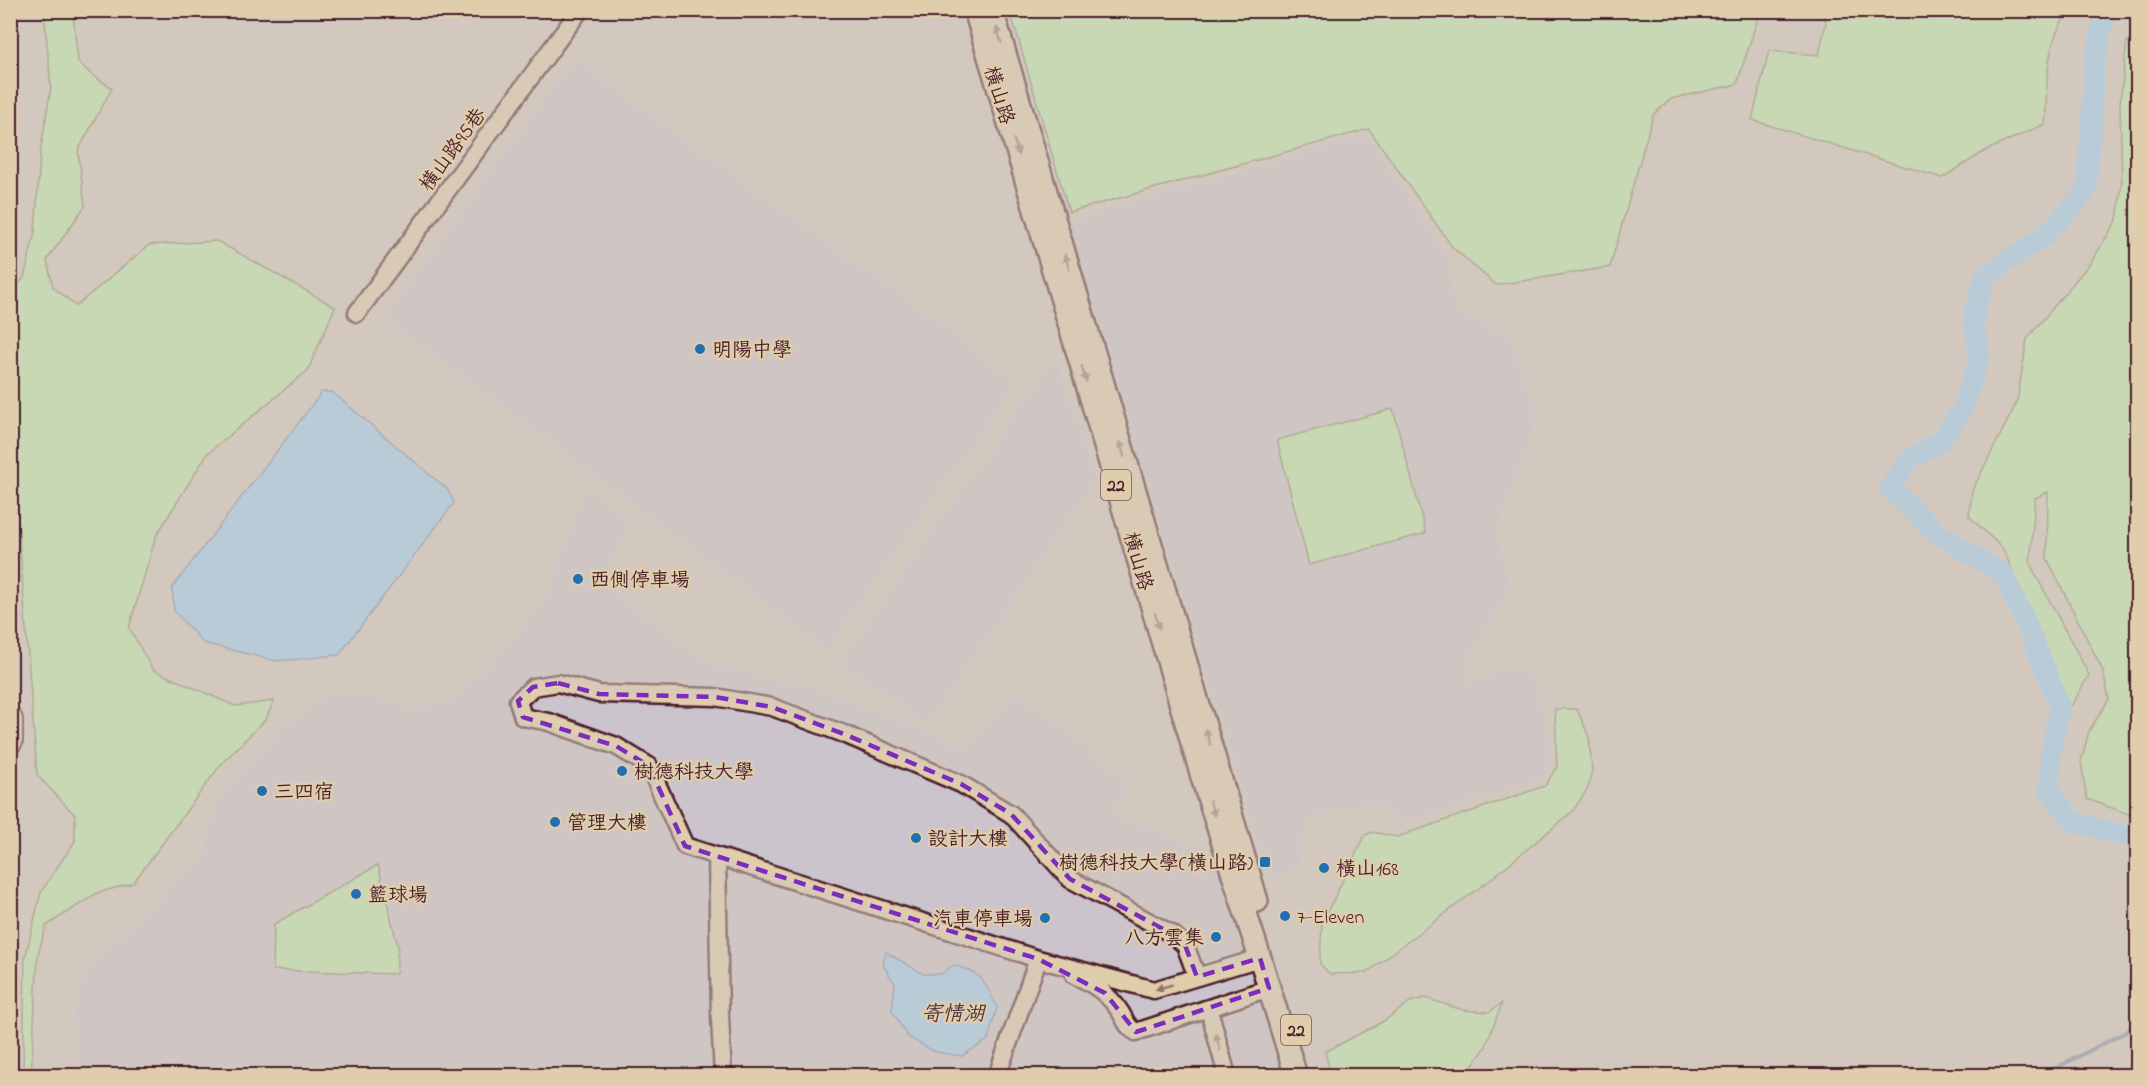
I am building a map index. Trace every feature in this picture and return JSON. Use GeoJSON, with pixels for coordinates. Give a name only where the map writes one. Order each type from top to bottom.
{"type":"FeatureCollection","features":[{"type":"Feature","properties":{"kind":"highway"},"geometry":{"type":"LineString","coordinates":[[10,720],[10,741]]}},
{"type":"Feature","properties":{"kind":"main road","name":"橫山路"},"geometry":{"type":"LineString","coordinates":[[975,10],[1205,787],[1296,1076]]}},
{"type":"Feature","properties":{"kind":"main road","name":"橫山路"},"geometry":{"type":"LineString","coordinates":[[992,10],[1310,1076]]}},
{"type":"Feature","properties":{"kind":"street","name":"橫山路95巷"},"geometry":{"type":"LineString","coordinates":[[357,313],[580,10]]}},
{"type":"Feature","properties":{"kind":"street"},"geometry":{"type":"LineString","coordinates":[[1197,977],[1185,945],[1172,934],[1070,879],[1011,814],[961,784],[844,734],[772,707],[715,697],[599,694],[558,683],[533,687],[518,701],[523,717],[549,722],[616,746],[649,766],[685,846],[1038,959],[1154,990],[1260,958]]}},
{"type":"Feature","properties":{"kind":"street"},"geometry":{"type":"LineString","coordinates":[[717,856],[723,1076]]}},
{"type":"Feature","properties":{"kind":"street"},"geometry":{"type":"LineString","coordinates":[[1038,959],[1089,982],[1104,993],[1119,1010],[1130,1029],[1136,1032],[1269,988]]}},
{"type":"Feature","properties":{"kind":"street"},"geometry":{"type":"LineString","coordinates":[[997,1076],[1038,959]]}},
{"type":"Feature","properties":{"kind":"street"},"geometry":{"type":"LineString","coordinates":[[1209,1009],[1227,1076]]}},
{"type":"Feature","properties":{"kind":"highlighted area"},"geometry":{"type":"Polygon","coordinates":[[[558,683],[599,694],[715,697],[772,707],[844,734],[961,784],[1011,814],[1070,879],[1172,934],[1185,945],[1197,977],[1260,958],[1269,988],[1136,1032],[1105,993],[1038,959],[685,846],[649,766],[616,746],[523,717],[518,701],[533,687],[558,683]]]}},
{"type":"Feature","properties":{"kind":"shaded area","name":"明陽中學"},"geometry":{"type":"Polygon","coordinates":[[[574,58],[1017,380],[827,651],[384,318],[574,58]]]}},
{"type":"Feature","properties":{"kind":"shaded area"},"geometry":{"type":"Polygon","coordinates":[[[1353,139],[1372,140],[1448,259],[1455,310],[1508,335],[1538,415],[1497,535],[1511,590],[1474,648],[1464,682],[1510,668],[1534,680],[1552,749],[1546,773],[1537,780],[1397,826],[1389,808],[1366,802],[1307,820],[1298,866],[1270,882],[1067,221],[1353,139]]]}},
{"type":"Feature","properties":{"kind":"shaded area"},"geometry":{"type":"Polygon","coordinates":[[[1056,356],[1095,481],[927,725],[840,662],[1056,356]]]}},
{"type":"Feature","properties":{"kind":"shaded area","name":"樹德科技大學"},"geometry":{"type":"Polygon","coordinates":[[[585,486],[632,524],[601,581],[706,663],[823,690],[964,747],[1016,691],[1132,781],[1110,813],[1215,852],[1282,1075],[75,1076],[81,1065],[72,1021],[84,970],[203,856],[219,795],[286,724],[330,694],[384,699],[413,709],[453,698],[491,664],[532,615],[543,607],[585,486]]]}},
{"type":"Feature","properties":{"kind":"green space"},"geometry":{"type":"Polygon","coordinates":[[[74,10],[78,62],[92,75],[112,88],[78,151],[85,206],[47,260],[53,287],[76,306],[149,245],[217,241],[335,307],[308,370],[207,454],[156,536],[129,628],[153,670],[235,706],[274,701],[266,719],[222,763],[133,883],[97,893],[46,926],[38,954],[31,1075],[23,1076],[25,958],[41,892],[75,841],[75,815],[37,775],[12,441],[10,294],[24,278],[35,232],[40,154],[51,87],[44,11],[74,10]]]}},
{"type":"Feature","properties":{"kind":"green space"},"geometry":{"type":"Polygon","coordinates":[[[1010,10],[1760,11],[1737,84],[1671,99],[1653,115],[1610,267],[1496,285],[1453,248],[1369,129],[1069,212],[1010,10]]]}},
{"type":"Feature","properties":{"kind":"green space"},"geometry":{"type":"Polygon","coordinates":[[[1823,11],[2071,11],[2062,22],[2051,49],[2045,124],[1987,150],[1942,178],[1752,120],[1769,51],[1819,55],[1826,22],[1823,11]]]}},
{"type":"Feature","properties":{"kind":"green space"},"geometry":{"type":"Polygon","coordinates":[[[2127,41],[2138,44],[2137,817],[2087,799],[2081,762],[2089,731],[2109,699],[2103,671],[2047,558],[2048,492],[2035,498],[2030,564],[2089,675],[2070,708],[2003,549],[1969,516],[1972,491],[2017,402],[2027,339],[2091,262],[2117,220],[2122,183],[2120,104],[2127,41]]]}},
{"type":"Feature","properties":{"kind":"green space"},"geometry":{"type":"Polygon","coordinates":[[[1393,409],[1426,533],[1309,565],[1277,440],[1393,409]]]}},
{"type":"Feature","properties":{"kind":"green space"},"geometry":{"type":"Polygon","coordinates":[[[1555,709],[1577,709],[1589,737],[1592,771],[1588,788],[1573,811],[1491,879],[1366,973],[1330,974],[1320,964],[1322,923],[1365,835],[1373,832],[1397,837],[1545,786],[1557,767],[1555,709]]]}},
{"type":"Feature","properties":{"kind":"green space","name":"籃球場"},"geometry":{"type":"Polygon","coordinates":[[[378,865],[398,947],[396,974],[273,970],[274,924],[378,865]]]}},
{"type":"Feature","properties":{"kind":"green space"},"geometry":{"type":"Polygon","coordinates":[[[1425,998],[1463,1010],[1489,1012],[1502,1003],[1485,1048],[1466,1075],[1331,1075],[1325,1052],[1384,1021],[1410,1002],[1425,998]]]}},
{"type":"Feature","properties":{"kind":"water"},"geometry":{"type":"Polygon","coordinates":[[[322,392],[332,392],[448,490],[454,503],[339,655],[277,661],[203,643],[174,611],[172,588],[322,392]]]}},
{"type":"Feature","properties":{"kind":"water","name":"寄情湖"},"geometry":{"type":"Polygon","coordinates":[[[886,952],[923,974],[941,974],[953,965],[977,975],[985,984],[997,1007],[988,1040],[962,1056],[935,1052],[908,1037],[892,1011],[895,984],[883,965],[886,952]]]}},
{"type":"Feature","properties":{"kind":"waterway"},"geometry":{"type":"LineString","coordinates":[[2105,10],[2094,67],[2086,192],[2043,237],[1985,276],[1973,319],[1980,356],[1961,412],[1940,441],[1912,458],[1898,474],[1890,489],[1938,533],[2004,575],[2060,706],[2051,750],[2049,790],[2074,822],[2138,839]]}},
{"type":"Feature","properties":{"kind":"waterway"},"geometry":{"type":"LineString","coordinates":[[2048,1076],[2050,1071],[2126,1032],[2138,1018]]}},
{"type":"Feature","properties":{"kind":"place","name":"明陽中學"},"geometry":{"type":"Point","coordinates":[700,349]}},
{"type":"Feature","properties":{"kind":"place","name":"西側停車場"},"geometry":{"type":"Point","coordinates":[578,579]}},
{"type":"Feature","properties":{"kind":"place","name":"樹德科技大學"},"geometry":{"type":"Point","coordinates":[622,771]}},
{"type":"Feature","properties":{"kind":"place","name":"三四宿"},"geometry":{"type":"Point","coordinates":[262,791]}},
{"type":"Feature","properties":{"kind":"place","name":"管理大樓"},"geometry":{"type":"Point","coordinates":[555,822]}},
{"type":"Feature","properties":{"kind":"place","name":"設計大樓"},"geometry":{"type":"Point","coordinates":[916,838]}},
{"type":"Feature","properties":{"kind":"place","name":"樹德科技大學(橫山路)"},"geometry":{"type":"Point","coordinates":[1265,862]}},
{"type":"Feature","properties":{"kind":"place","name":"橫山168"},"geometry":{"type":"Point","coordinates":[1324,868]}},
{"type":"Feature","properties":{"kind":"place","name":"籃球場"},"geometry":{"type":"Point","coordinates":[356,894]}},
{"type":"Feature","properties":{"kind":"place","name":"7-Eleven"},"geometry":{"type":"Point","coordinates":[1285,916]}},
{"type":"Feature","properties":{"kind":"place","name":"汽車停車場"},"geometry":{"type":"Point","coordinates":[1045,918]}},
{"type":"Feature","properties":{"kind":"place","name":"八方雲集"},"geometry":{"type":"Point","coordinates":[1216,937]}}]}
